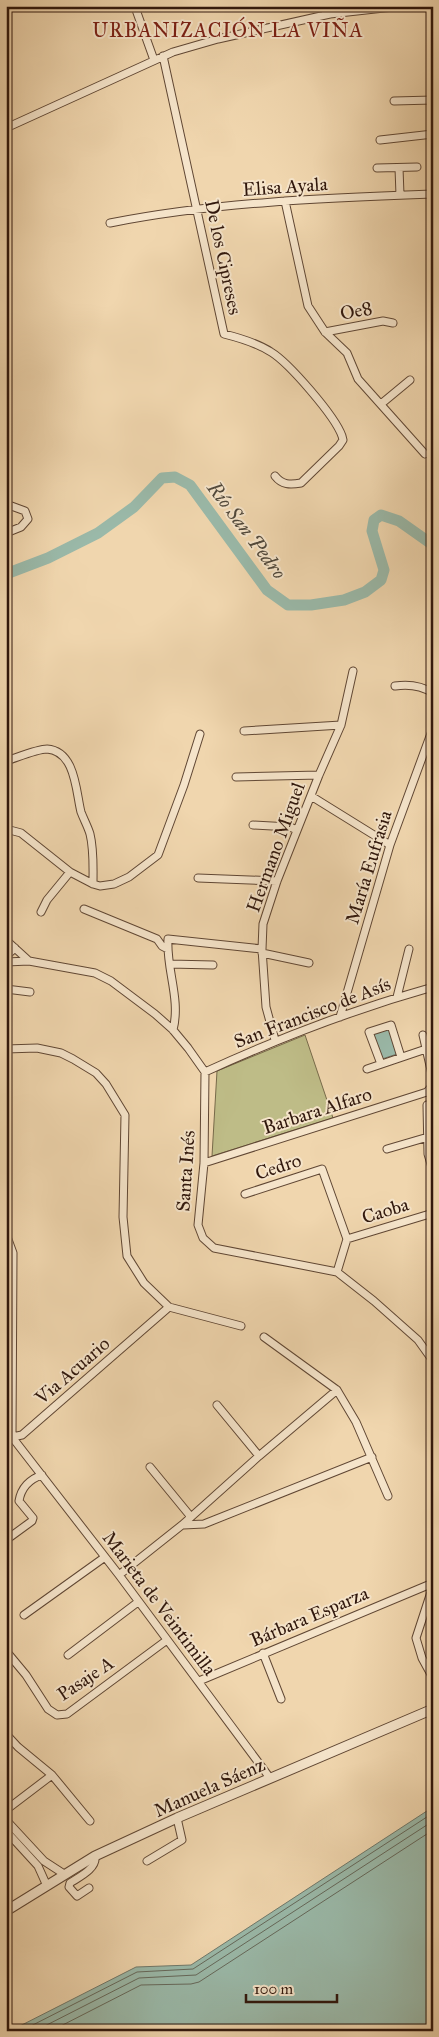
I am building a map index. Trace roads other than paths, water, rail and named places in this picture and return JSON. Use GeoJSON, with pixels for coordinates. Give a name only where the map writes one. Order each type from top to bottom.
{"type":"FeatureCollection","features":[{"type":"Feature","properties":{"kind":"street"},"geometry":{"type":"LineString","coordinates":[[319,6],[330,14]]}},
{"type":"Feature","properties":{"kind":"street"},"geometry":{"type":"LineString","coordinates":[[6,128],[163,56],[218,39],[330,14],[402,6]]}},
{"type":"Feature","properties":{"kind":"street"},"geometry":{"type":"LineString","coordinates":[[135,7],[154,60]]}},
{"type":"Feature","properties":{"kind":"street","name":"De los Cipreses"},"geometry":{"type":"LineString","coordinates":[[163,56],[224,334],[264,348],[280,358],[325,410],[342,436],[343,440],[339,446],[301,483],[285,484],[280,482],[275,476]]}},
{"type":"Feature","properties":{"kind":"street"},"geometry":{"type":"LineString","coordinates":[[394,101],[433,100]]}},
{"type":"Feature","properties":{"kind":"street"},"geometry":{"type":"LineString","coordinates":[[380,140],[433,134]]}},
{"type":"Feature","properties":{"kind":"street"},"geometry":{"type":"LineString","coordinates":[[377,168],[417,167]]}},
{"type":"Feature","properties":{"kind":"street"},"geometry":{"type":"LineString","coordinates":[[399,168],[400,195]]}},
{"type":"Feature","properties":{"kind":"street","name":"Elisa Ayala"},"geometry":{"type":"LineString","coordinates":[[110,223],[197,209],[284,201],[433,194]]}},
{"type":"Feature","properties":{"kind":"street"},"geometry":{"type":"LineString","coordinates":[[284,201],[308,306],[325,332],[347,353],[358,379],[425,454]]}},
{"type":"Feature","properties":{"kind":"street","name":"Oe8"},"geometry":{"type":"LineString","coordinates":[[325,332],[383,321],[393,323]]}},
{"type":"Feature","properties":{"kind":"street"},"geometry":{"type":"LineString","coordinates":[[381,404],[410,380]]}},
{"type":"Feature","properties":{"kind":"street"},"geometry":{"type":"LineString","coordinates":[[6,504],[25,511],[28,519],[21,527],[6,533]]}},
{"type":"Feature","properties":{"kind":"street","name":"Hermano Miguel"},"geometry":{"type":"LineString","coordinates":[[275,1040],[266,1007],[262,951],[263,924],[277,881],[310,796],[341,725],[353,671]]}},
{"type":"Feature","properties":{"kind":"street"},"geometry":{"type":"LineString","coordinates":[[396,686],[426,688],[433,692]]}},
{"type":"Feature","properties":{"kind":"street"},"geometry":{"type":"LineString","coordinates":[[244,731],[341,725]]}},
{"type":"Feature","properties":{"kind":"street","name":"María Eufrasia"},"geometry":{"type":"LineString","coordinates":[[340,1017],[390,846],[433,728]]}},
{"type":"Feature","properties":{"kind":"street"},"geometry":{"type":"LineString","coordinates":[[6,829],[21,833],[70,872],[93,884],[100,886],[114,884],[143,869],[158,855],[184,785],[200,734]]}},
{"type":"Feature","properties":{"kind":"street"},"geometry":{"type":"LineString","coordinates":[[6,762],[46,749],[58,753],[65,759],[73,773],[81,812],[90,834],[93,858],[93,884]]}},
{"type":"Feature","properties":{"kind":"street"},"geometry":{"type":"LineString","coordinates":[[236,777],[319,775]]}},
{"type":"Feature","properties":{"kind":"street"},"geometry":{"type":"LineString","coordinates":[[310,796],[390,846]]}},
{"type":"Feature","properties":{"kind":"street"},"geometry":{"type":"LineString","coordinates":[[254,825],[290,827],[297,830]]}},
{"type":"Feature","properties":{"kind":"street"},"geometry":{"type":"LineString","coordinates":[[41,912],[47,900],[70,872]]}},
{"type":"Feature","properties":{"kind":"street"},"geometry":{"type":"LineString","coordinates":[[198,878],[277,881]]}},
{"type":"Feature","properties":{"kind":"street"},"geometry":{"type":"LineString","coordinates":[[84,909],[157,939],[162,946],[168,949]]}},
{"type":"Feature","properties":{"kind":"street"},"geometry":{"type":"LineString","coordinates":[[173,1030],[176,1021],[175,998],[167,941],[169,938],[262,951],[309,963]]}},
{"type":"Feature","properties":{"kind":"street"},"geometry":{"type":"LineString","coordinates":[[6,940],[29,960]]}},
{"type":"Feature","properties":{"kind":"street"},"geometry":{"type":"LineString","coordinates":[[15,948],[6,955],[10,962],[29,960],[95,972],[110,981],[155,1014],[173,1030],[205,1072]]}},
{"type":"Feature","properties":{"kind":"street"},"geometry":{"type":"LineString","coordinates":[[397,997],[410,949]]}},
{"type":"Feature","properties":{"kind":"street"},"geometry":{"type":"LineString","coordinates":[[170,964],[213,965]]}},
{"type":"Feature","properties":{"kind":"street","name":"San Francisco de Asís"},"geometry":{"type":"LineString","coordinates":[[205,1072],[275,1040],[397,997],[433,987]]}},
{"type":"Feature","properties":{"kind":"street"},"geometry":{"type":"LineString","coordinates":[[6,989],[30,992]]}},
{"type":"Feature","properties":{"kind":"street"},"geometry":{"type":"LineString","coordinates":[[380,1064],[369,1032],[391,1025],[402,1057]]}},
{"type":"Feature","properties":{"kind":"street","name":"Barbara Alfaro"},"geometry":{"type":"LineString","coordinates":[[204,1163],[427,1092],[433,1079],[423,1035]]}},
{"type":"Feature","properties":{"kind":"street"},"geometry":{"type":"LineString","coordinates":[[6,1049],[37,1048],[61,1054],[73,1058],[96,1073],[111,1092],[125,1115],[123,1217],[127,1256],[144,1283],[169,1307],[241,1326]]}},
{"type":"Feature","properties":{"kind":"street"},"geometry":{"type":"LineString","coordinates":[[367,1069],[426,1049]]}},
{"type":"Feature","properties":{"kind":"street","name":"Santa Inés"},"geometry":{"type":"LineString","coordinates":[[205,1072],[204,1163],[198,1225],[203,1238],[214,1248],[337,1272],[374,1301],[418,1340],[433,1361]]}},
{"type":"Feature","properties":{"kind":"street"},"geometry":{"type":"LineString","coordinates":[[427,1105],[428,1137],[433,1171]]}},
{"type":"Feature","properties":{"kind":"street"},"geometry":{"type":"LineString","coordinates":[[387,1149],[428,1137]]}},
{"type":"Feature","properties":{"kind":"street","name":"Cedro"},"geometry":{"type":"LineString","coordinates":[[245,1194],[322,1169],[347,1239]]}},
{"type":"Feature","properties":{"kind":"street","name":"Caoba"},"geometry":{"type":"LineString","coordinates":[[347,1239],[433,1213]]}},
{"type":"Feature","properties":{"kind":"street","name":"Via Acuario"},"geometry":{"type":"LineString","coordinates":[[6,1234],[13,1253],[12,1438],[22,1435],[169,1307]]}},
{"type":"Feature","properties":{"kind":"street"},"geometry":{"type":"LineString","coordinates":[[337,1272],[347,1239]]}},
{"type":"Feature","properties":{"kind":"street"},"geometry":{"type":"LineString","coordinates":[[264,1337],[337,1390],[356,1422],[388,1496]]}},
{"type":"Feature","properties":{"kind":"street"},"geometry":{"type":"LineString","coordinates":[[119,1575],[182,1525],[337,1390]]}},
{"type":"Feature","properties":{"kind":"street"},"geometry":{"type":"LineString","coordinates":[[216,1405],[259,1456]]}},
{"type":"Feature","properties":{"kind":"street","name":"Marieta de Veintimilla"},"geometry":{"type":"LineString","coordinates":[[12,1438],[119,1575],[270,1778]]}},
{"type":"Feature","properties":{"kind":"street"},"geometry":{"type":"LineString","coordinates":[[182,1525],[204,1524],[372,1457]]}},
{"type":"Feature","properties":{"kind":"street"},"geometry":{"type":"LineString","coordinates":[[150,1467],[191,1517]]}},
{"type":"Feature","properties":{"kind":"street"},"geometry":{"type":"LineString","coordinates":[[6,1540],[32,1521],[33,1518],[19,1501],[20,1494],[23,1488],[42,1475]]}},
{"type":"Feature","properties":{"kind":"street"},"geometry":{"type":"LineString","coordinates":[[24,1615],[105,1557]]}},
{"type":"Feature","properties":{"kind":"street"},"geometry":{"type":"LineString","coordinates":[[433,1584],[416,1638],[422,1658],[433,1678]]}},
{"type":"Feature","properties":{"kind":"street","name":"Bárbara Esparza"},"geometry":{"type":"LineString","coordinates":[[198,1681],[433,1584]]}},
{"type":"Feature","properties":{"kind":"street"},"geometry":{"type":"LineString","coordinates":[[68,1655],[138,1602]]}},
{"type":"Feature","properties":{"kind":"street","name":"Pasaje A"},"geometry":{"type":"LineString","coordinates":[[8,1654],[26,1675],[48,1709],[57,1715],[67,1714],[167,1640]]}},
{"type":"Feature","properties":{"kind":"street"},"geometry":{"type":"LineString","coordinates":[[263,1653],[280,1699]]}},
{"type":"Feature","properties":{"kind":"street","name":"Manuela Sáenz"},"geometry":{"type":"LineString","coordinates":[[6,1910],[95,1856],[177,1818],[433,1709]]}},
{"type":"Feature","properties":{"kind":"street"},"geometry":{"type":"LineString","coordinates":[[6,1734],[18,1747],[52,1775],[90,1821]]}},
{"type":"Feature","properties":{"kind":"street"},"geometry":{"type":"LineString","coordinates":[[6,1810],[52,1775]]}},
{"type":"Feature","properties":{"kind":"street"},"geometry":{"type":"LineString","coordinates":[[147,1860],[182,1840],[177,1818]]}},
{"type":"Feature","properties":{"kind":"street"},"geometry":{"type":"LineString","coordinates":[[6,1820],[40,1856],[64,1874]]}},
{"type":"Feature","properties":{"kind":"street"},"geometry":{"type":"LineString","coordinates":[[6,1831],[38,1866],[47,1886]]}},
{"type":"Feature","properties":{"kind":"street"},"geometry":{"type":"LineString","coordinates":[[89,1888],[77,1896],[69,1887],[70,1883],[93,1867],[96,1861],[95,1856]]}},
{"type":"Feature","properties":{"kind":"water"},"geometry":{"type":"Polygon","coordinates":[[[388,1027],[397,1054],[382,1059],[372,1032],[388,1027]]]}},
{"type":"Feature","properties":{"kind":"water"},"geometry":{"type":"Polygon","coordinates":[[[433,1807],[432,2031],[10,2031],[136,1967],[191,1965],[433,1807]]]}},
{"type":"Feature","properties":{"kind":"waterway","name":"Río San Pedro"},"geometry":{"type":"LineString","coordinates":[[6,574],[48,558],[98,533],[134,507],[162,478],[175,477],[190,485],[267,590],[288,605],[311,605],[344,600],[365,592],[381,580],[384,570],[372,531],[374,520],[381,515],[399,521],[433,545]]}},
{"type":"Feature","properties":{"kind":"district","name":"URBANIZACIÓN LA VIÑA"},"geometry":{"type":"Point","coordinates":[228,30]}}]}
